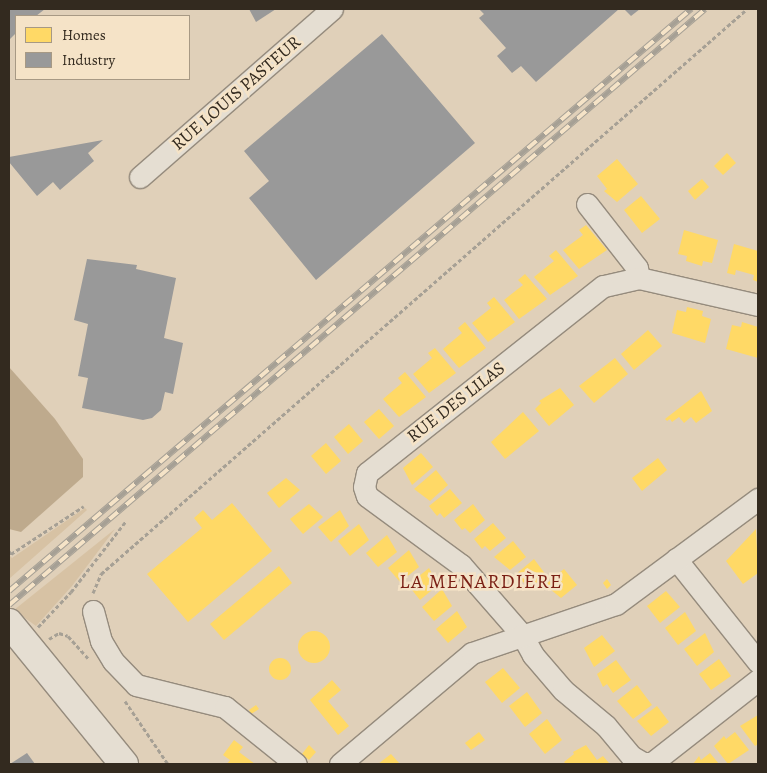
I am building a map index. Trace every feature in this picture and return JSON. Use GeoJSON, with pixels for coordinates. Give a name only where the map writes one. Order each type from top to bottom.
{"type":"FeatureCollection","features":[{"type":"Feature","properties":{"kind":"street","name":"RUE LOUIS PASTEUR"},"geometry":{"type":"LineString","coordinates":[[140,176],[332,9]]}},
{"type":"Feature","properties":{"kind":"street"},"geometry":{"type":"LineString","coordinates":[[591,210],[637,268],[639,278]]}},
{"type":"Feature","properties":{"kind":"street","name":"RUE DES LILAS"},"geometry":{"type":"LineString","coordinates":[[522,635],[461,565],[368,496],[364,488],[367,473],[603,286],[639,278],[758,305]]}},
{"type":"Feature","properties":{"kind":"street"},"geometry":{"type":"LineString","coordinates":[[340,764],[472,653],[616,604],[758,499]]}},
{"type":"Feature","properties":{"kind":"street"},"geometry":{"type":"LineString","coordinates":[[676,560],[758,662]]}},
{"type":"Feature","properties":{"kind":"street"},"geometry":{"type":"LineString","coordinates":[[93,611],[101,641],[113,661],[136,685],[225,707],[296,764]]}},
{"type":"Feature","properties":{"kind":"street"},"geometry":{"type":"LineString","coordinates":[[9,622],[34,639],[124,764]]}},
{"type":"Feature","properties":{"kind":"street"},"geometry":{"type":"LineString","coordinates":[[522,635],[533,655],[563,690],[606,726],[631,756],[643,763],[652,763],[758,680]]}},
{"type":"Feature","properties":{"kind":"path"},"geometry":{"type":"LineString","coordinates":[[93,611],[93,591],[101,574],[747,9]]}},
{"type":"Feature","properties":{"kind":"path"},"geometry":{"type":"LineString","coordinates":[[9,552],[11,554],[84,506]]}},
{"type":"Feature","properties":{"kind":"path"},"geometry":{"type":"LineString","coordinates":[[34,639],[126,521]]}},
{"type":"Feature","properties":{"kind":"path"},"geometry":{"type":"LineString","coordinates":[[34,639],[58,633],[68,636],[92,664]]}},
{"type":"Feature","properties":{"kind":"path"},"geometry":{"type":"LineString","coordinates":[[123,698],[168,764]]}},
{"type":"Feature","properties":{"kind":"shaded area"},"geometry":{"type":"Polygon","coordinates":[[[9,367],[55,419],[83,459],[83,477],[21,532],[9,529],[9,367]]]}},
{"type":"Feature","properties":{"kind":"shaded area"},"geometry":{"type":"Polygon","coordinates":[[[85,508],[87,510],[9,579],[9,555],[12,558],[85,508]]]}},
{"type":"Feature","properties":{"kind":"shaded area"},"geometry":{"type":"Polygon","coordinates":[[[115,529],[72,586],[36,626],[14,610],[115,529]]]}},
{"type":"Feature","properties":{"kind":"building: Homes"},"geometry":{"type":"Polygon","coordinates":[[[727,153],[736,163],[723,175],[714,166],[727,153]]]}},
{"type":"Feature","properties":{"kind":"building: Homes"},"geometry":{"type":"Polygon","coordinates":[[[617,159],[638,184],[617,202],[604,191],[607,189],[597,176],[617,159]]]}},
{"type":"Feature","properties":{"kind":"building: Homes"},"geometry":{"type":"Polygon","coordinates":[[[702,179],[709,187],[695,200],[688,191],[702,179]]]}},
{"type":"Feature","properties":{"kind":"building: Homes"},"geometry":{"type":"Polygon","coordinates":[[[641,196],[660,219],[642,233],[624,210],[641,196]]]}},
{"type":"Feature","properties":{"kind":"building: Homes"},"geometry":{"type":"Polygon","coordinates":[[[586,225],[607,250],[579,269],[563,250],[583,235],[579,230],[586,225]]]}},
{"type":"Feature","properties":{"kind":"building: Homes"},"geometry":{"type":"Polygon","coordinates":[[[684,230],[718,240],[712,263],[703,261],[702,266],[686,261],[687,256],[678,254],[684,230]]]}},
{"type":"Feature","properties":{"kind":"building: Homes"},"geometry":{"type":"Polygon","coordinates":[[[734,244],[758,251],[758,282],[753,280],[754,275],[736,270],[735,275],[727,273],[734,244]]]}},
{"type":"Feature","properties":{"kind":"building: Homes"},"geometry":{"type":"Polygon","coordinates":[[[556,250],[578,276],[550,295],[534,277],[554,261],[549,256],[556,250]]]}},
{"type":"Feature","properties":{"kind":"building: Homes"},"geometry":{"type":"Polygon","coordinates":[[[525,274],[547,299],[519,319],[504,300],[523,285],[518,280],[525,274]]]}},
{"type":"Feature","properties":{"kind":"building: Homes"},"geometry":{"type":"Polygon","coordinates":[[[494,297],[515,322],[488,342],[472,323],[491,308],[487,303],[494,297]]]}},
{"type":"Feature","properties":{"kind":"building: Homes"},"geometry":{"type":"Polygon","coordinates":[[[687,307],[703,311],[702,316],[711,319],[705,343],[672,333],[677,310],[686,312],[687,307]]]}},
{"type":"Feature","properties":{"kind":"building: Homes"},"geometry":{"type":"Polygon","coordinates":[[[465,322],[486,348],[459,368],[443,349],[462,333],[458,328],[465,322]]]}},
{"type":"Feature","properties":{"kind":"building: Homes"},"geometry":{"type":"Polygon","coordinates":[[[742,322],[758,327],[758,358],[726,349],[732,325],[741,327],[742,322]]]}},
{"type":"Feature","properties":{"kind":"building: Homes"},"geometry":{"type":"Polygon","coordinates":[[[648,330],[662,346],[634,370],[621,354],[648,330]]]}},
{"type":"Feature","properties":{"kind":"building: Homes"},"geometry":{"type":"Polygon","coordinates":[[[435,348],[456,373],[429,393],[413,374],[432,358],[428,353],[435,348]]]}},
{"type":"Feature","properties":{"kind":"building: Homes"},"geometry":{"type":"Polygon","coordinates":[[[615,358],[628,374],[594,403],[579,386],[615,358]]]}},
{"type":"Feature","properties":{"kind":"building: Homes"},"geometry":{"type":"Polygon","coordinates":[[[405,372],[426,397],[399,417],[383,399],[402,383],[398,378],[405,372]]]}},
{"type":"Feature","properties":{"kind":"building: Homes"},"geometry":{"type":"Polygon","coordinates":[[[560,388],[574,405],[549,426],[535,409],[541,403],[539,401],[560,388]]]}},
{"type":"Feature","properties":{"kind":"building: Homes"},"geometry":{"type":"Polygon","coordinates":[[[701,391],[712,411],[696,423],[691,417],[684,423],[679,417],[672,422],[670,419],[667,421],[665,419],[701,391]]]}},
{"type":"Feature","properties":{"kind":"building: Homes"},"geometry":{"type":"Polygon","coordinates":[[[379,409],[394,426],[379,439],[364,422],[379,409]]]}},
{"type":"Feature","properties":{"kind":"building: Homes"},"geometry":{"type":"Polygon","coordinates":[[[523,412],[539,431],[505,459],[491,442],[523,412]]]}},
{"type":"Feature","properties":{"kind":"building: Homes"},"geometry":{"type":"Polygon","coordinates":[[[349,424],[363,441],[348,454],[334,437],[349,424]]]}},
{"type":"Feature","properties":{"kind":"building: Homes"},"geometry":{"type":"Polygon","coordinates":[[[326,443],[341,461],[326,474],[311,456],[326,443]]]}},
{"type":"Feature","properties":{"kind":"building: Homes"},"geometry":{"type":"Polygon","coordinates":[[[421,453],[433,467],[412,485],[403,468],[421,453]]]}},
{"type":"Feature","properties":{"kind":"building: Homes"},"geometry":{"type":"Polygon","coordinates":[[[658,458],[667,470],[642,491],[632,478],[658,458]]]}},
{"type":"Feature","properties":{"kind":"building: Homes"},"geometry":{"type":"Polygon","coordinates":[[[436,470],[448,485],[430,501],[414,489],[436,470]]]}},
{"type":"Feature","properties":{"kind":"building: Homes"},"geometry":{"type":"Polygon","coordinates":[[[286,478],[300,490],[279,508],[267,493],[286,478]]]}},
{"type":"Feature","properties":{"kind":"building: Homes"},"geometry":{"type":"Polygon","coordinates":[[[450,489],[462,503],[444,518],[440,513],[437,516],[429,506],[450,489]]]}},
{"type":"Feature","properties":{"kind":"building: Homes"},"geometry":{"type":"Polygon","coordinates":[[[232,503],[272,551],[188,622],[147,574],[202,528],[194,518],[203,510],[212,520],[232,503]]]}},
{"type":"Feature","properties":{"kind":"building: Homes"},"geometry":{"type":"Polygon","coordinates":[[[309,504],[323,517],[303,534],[290,519],[309,504]]]}},
{"type":"Feature","properties":{"kind":"building: Homes"},"geometry":{"type":"Polygon","coordinates":[[[473,504],[485,520],[470,533],[465,528],[462,530],[454,520],[473,504]]]}},
{"type":"Feature","properties":{"kind":"building: Homes"},"geometry":{"type":"Polygon","coordinates":[[[340,510],[349,526],[331,542],[318,527],[340,510]]]}},
{"type":"Feature","properties":{"kind":"building: Homes"},"geometry":{"type":"Polygon","coordinates":[[[493,523],[506,538],[490,551],[485,546],[482,549],[474,539],[493,523]]]}},
{"type":"Feature","properties":{"kind":"building: Homes"},"geometry":{"type":"Polygon","coordinates":[[[359,524],[369,540],[350,556],[338,541],[359,524]]]}},
{"type":"Feature","properties":{"kind":"building: Homes"},"geometry":{"type":"Polygon","coordinates":[[[756,529],[758,573],[743,584],[726,561],[756,529]]]}},
{"type":"Feature","properties":{"kind":"building: Homes"},"geometry":{"type":"Polygon","coordinates":[[[387,535],[397,552],[378,567],[366,553],[387,535]]]}},
{"type":"Feature","properties":{"kind":"building: Homes"},"geometry":{"type":"Polygon","coordinates":[[[513,541],[526,557],[510,570],[494,557],[513,541]]]}},
{"type":"Feature","properties":{"kind":"building: Homes"},"geometry":{"type":"Polygon","coordinates":[[[409,550],[419,567],[400,582],[388,568],[409,550]]]}},
{"type":"Feature","properties":{"kind":"building: Homes"},"geometry":{"type":"Polygon","coordinates":[[[534,559],[546,575],[530,588],[515,575],[534,559]]]}},
{"type":"Feature","properties":{"kind":"building: Homes"},"geometry":{"type":"Polygon","coordinates":[[[279,566],[292,583],[224,640],[210,624],[279,566]]]}},
{"type":"Feature","properties":{"kind":"building: Homes"},"geometry":{"type":"Polygon","coordinates":[[[429,568],[438,585],[420,600],[408,585],[429,568]]]}},
{"type":"Feature","properties":{"kind":"building: Homes"},"geometry":{"type":"Polygon","coordinates":[[[564,569],[577,585],[561,598],[545,585],[564,569]]]}},
{"type":"Feature","properties":{"kind":"building: Homes"},"geometry":{"type":"Polygon","coordinates":[[[607,579],[611,585],[607,589],[603,583],[607,579]]]}},
{"type":"Feature","properties":{"kind":"building: Homes"},"geometry":{"type":"Polygon","coordinates":[[[442,589],[452,606],[434,621],[422,607],[442,589]]]}},
{"type":"Feature","properties":{"kind":"building: Homes"},"geometry":{"type":"Polygon","coordinates":[[[666,591],[680,607],[660,623],[647,606],[666,591]]]}},
{"type":"Feature","properties":{"kind":"building: Homes"},"geometry":{"type":"Polygon","coordinates":[[[457,611],[467,627],[448,643],[436,629],[457,611]]]}},
{"type":"Feature","properties":{"kind":"building: Homes"},"geometry":{"type":"Polygon","coordinates":[[[685,612],[696,631],[678,645],[665,628],[685,612]]]}},
{"type":"Feature","properties":{"kind":"building: Homes"},"geometry":{"type":"Polygon","coordinates":[[[314,631],[320,632],[325,636],[329,641],[329,653],[325,658],[320,662],[314,663],[308,662],[303,658],[299,653],[298,647],[299,641],[303,636],[308,632],[314,631]]]}},
{"type":"Feature","properties":{"kind":"building: Homes"},"geometry":{"type":"Polygon","coordinates":[[[705,633],[714,652],[697,666],[684,649],[705,633]]]}},
{"type":"Feature","properties":{"kind":"building: Homes"},"geometry":{"type":"Polygon","coordinates":[[[602,635],[615,651],[594,667],[584,648],[602,635]]]}},
{"type":"Feature","properties":{"kind":"building: Homes"},"geometry":{"type":"Polygon","coordinates":[[[280,658],[288,661],[291,669],[288,677],[280,680],[272,677],[269,669],[272,661],[280,658]]]}},
{"type":"Feature","properties":{"kind":"building: Homes"},"geometry":{"type":"Polygon","coordinates":[[[719,659],[731,676],[711,690],[699,674],[719,659]]]}},
{"type":"Feature","properties":{"kind":"building: Homes"},"geometry":{"type":"Polygon","coordinates":[[[616,660],[631,680],[613,693],[607,684],[603,687],[597,674],[616,660]]]}},
{"type":"Feature","properties":{"kind":"building: Homes"},"geometry":{"type":"Polygon","coordinates":[[[503,668],[520,688],[502,703],[485,682],[503,668]]]}},
{"type":"Feature","properties":{"kind":"building: Homes"},"geometry":{"type":"Polygon","coordinates":[[[332,680],[341,690],[328,701],[349,726],[338,735],[310,700],[332,680]]]}},
{"type":"Feature","properties":{"kind":"building: Homes"},"geometry":{"type":"Polygon","coordinates":[[[637,685],[652,705],[633,719],[617,701],[637,685]]]}},
{"type":"Feature","properties":{"kind":"building: Homes"},"geometry":{"type":"Polygon","coordinates":[[[527,692],[542,713],[525,727],[509,706],[527,692]]]}},
{"type":"Feature","properties":{"kind":"building: Homes"},"geometry":{"type":"Polygon","coordinates":[[[256,705],[259,709],[251,714],[249,710],[256,705]]]}},
{"type":"Feature","properties":{"kind":"building: Homes"},"geometry":{"type":"Polygon","coordinates":[[[657,706],[669,722],[651,736],[637,721],[657,706]]]}},
{"type":"Feature","properties":{"kind":"building: Homes"},"geometry":{"type":"Polygon","coordinates":[[[758,715],[758,744],[755,746],[740,726],[758,715]]]}},
{"type":"Feature","properties":{"kind":"building: Homes"},"geometry":{"type":"Polygon","coordinates":[[[547,719],[562,740],[545,754],[529,734],[547,719]]]}},
{"type":"Feature","properties":{"kind":"building: Homes"},"geometry":{"type":"Polygon","coordinates":[[[479,732],[485,740],[471,750],[465,743],[479,732]]]}},
{"type":"Feature","properties":{"kind":"building: Homes"},"geometry":{"type":"Polygon","coordinates":[[[735,732],[749,750],[728,764],[714,746],[724,736],[726,739],[735,732]]]}},
{"type":"Feature","properties":{"kind":"building: Homes"},"geometry":{"type":"Polygon","coordinates":[[[234,740],[243,747],[239,752],[255,764],[227,764],[230,760],[223,755],[234,740]]]}},
{"type":"Feature","properties":{"kind":"building: Homes"},"geometry":{"type":"Polygon","coordinates":[[[309,745],[316,752],[309,760],[302,754],[309,745]]]}},
{"type":"Feature","properties":{"kind":"building: Homes"},"geometry":{"type":"Polygon","coordinates":[[[586,745],[597,760],[603,756],[609,763],[566,764],[564,762],[574,754],[573,752],[586,745]]]}},
{"type":"Feature","properties":{"kind":"building: Homes"},"geometry":{"type":"Polygon","coordinates":[[[710,753],[719,764],[693,764],[699,756],[701,760],[710,753]]]}},
{"type":"Feature","properties":{"kind":"building: Homes"},"geometry":{"type":"Polygon","coordinates":[[[391,754],[400,764],[378,764],[391,754]]]}},
{"type":"Feature","properties":{"kind":"building: Industry"},"geometry":{"type":"Polygon","coordinates":[[[9,9],[45,9],[37,15],[15,15],[15,34],[9,40],[9,9]]]}},
{"type":"Feature","properties":{"kind":"building: Industry"},"geometry":{"type":"Polygon","coordinates":[[[249,9],[276,9],[256,22],[249,9]]]}},
{"type":"Feature","properties":{"kind":"building: Industry"},"geometry":{"type":"Polygon","coordinates":[[[479,9],[619,9],[536,82],[521,66],[512,73],[497,56],[506,48],[479,18],[484,14],[479,9]]]}},
{"type":"Feature","properties":{"kind":"building: Industry"},"geometry":{"type":"Polygon","coordinates":[[[624,9],[640,9],[631,16],[624,9]]]}},
{"type":"Feature","properties":{"kind":"building: Industry"},"geometry":{"type":"Polygon","coordinates":[[[382,34],[475,143],[316,280],[249,198],[269,181],[244,151],[382,34]]]}},
{"type":"Feature","properties":{"kind":"building: Industry"},"geometry":{"type":"Polygon","coordinates":[[[103,140],[88,153],[94,161],[60,190],[53,182],[37,196],[9,162],[9,157],[103,140]]]}},
{"type":"Feature","properties":{"kind":"building: Industry"},"geometry":{"type":"Polygon","coordinates":[[[87,259],[137,265],[136,269],[176,278],[164,338],[183,343],[173,394],[165,392],[161,410],[152,418],[143,420],[82,408],[88,378],[78,376],[88,324],[74,320],[87,259]]]}},
{"type":"Feature","properties":{"kind":"building: Industry"},"geometry":{"type":"Polygon","coordinates":[[[27,753],[35,764],[10,764],[27,753]]]}},
{"type":"Feature","properties":{"kind":"railway"},"geometry":{"type":"LineString","coordinates":[[9,591],[691,9]]}},
{"type":"Feature","properties":{"kind":"railway"},"geometry":{"type":"LineString","coordinates":[[9,605],[705,9]]}},
{"type":"Feature","properties":{"kind":"district","name":"LA MENARDIÈRE"},"geometry":{"type":"Point","coordinates":[481,581]}}]}
